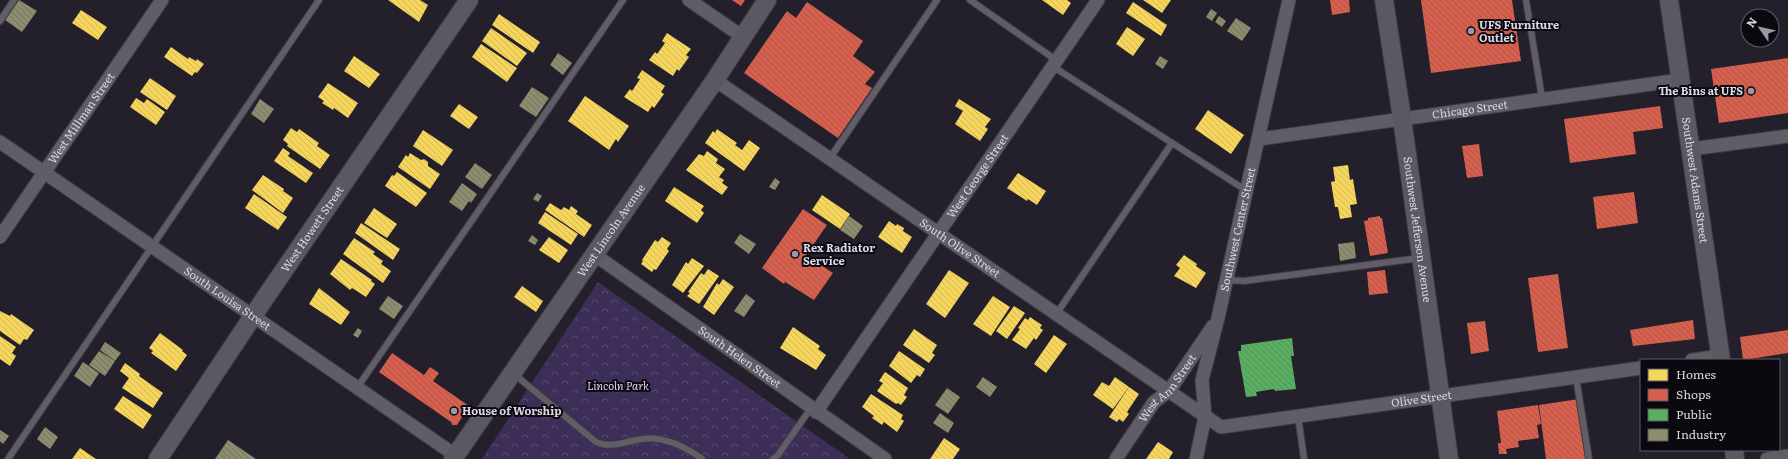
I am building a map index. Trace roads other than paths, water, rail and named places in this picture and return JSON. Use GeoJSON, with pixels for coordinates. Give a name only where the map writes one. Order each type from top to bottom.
{"type":"FeatureCollection","features":[{"type":"Feature","properties":{"kind":"main road","name":"West Howett Street"},"geometry":{"type":"LineString","coordinates":[[158,459],[470,0]]}},
{"type":"Feature","properties":{"kind":"main road","name":"West Lincoln Avenue"},"geometry":{"type":"LineString","coordinates":[[454,457],[715,80],[768,0]]}},
{"type":"Feature","properties":{"kind":"main road","name":"Southwest Jefferson Avenue"},"geometry":{"type":"LineString","coordinates":[[1384,0],[1402,118],[1449,459]]}},
{"type":"Feature","properties":{"kind":"main road","name":"Southwest Adams Street"},"geometry":{"type":"LineString","coordinates":[[1669,0],[1721,358]]}},
{"type":"Feature","properties":{"kind":"street","name":"West Millman Street"},"geometry":{"type":"LineString","coordinates":[[0,236],[162,0]]}},
{"type":"Feature","properties":{"kind":"street"},"geometry":{"type":"LineString","coordinates":[[689,0],[743,37]]}},
{"type":"Feature","properties":{"kind":"street","name":"West George Street"},"geometry":{"type":"LineString","coordinates":[[814,410],[940,233],[1098,0]]}},
{"type":"Feature","properties":{"kind":"street","name":"Southwest Center Street"},"geometry":{"type":"LineString","coordinates":[[1196,459],[1205,417],[1202,380],[1227,280],[1290,0]]}},
{"type":"Feature","properties":{"kind":"street","name":"South Olive Street"},"geometry":{"type":"LineString","coordinates":[[715,80],[1057,313],[1205,417]]}},
{"type":"Feature","properties":{"kind":"street","name":"Chicago Street"},"geometry":{"type":"LineString","coordinates":[[1259,139],[1542,98],[1680,80]]}},
{"type":"Feature","properties":{"kind":"street"},"geometry":{"type":"LineString","coordinates":[[1690,150],[1788,136]]}},
{"type":"Feature","properties":{"kind":"street","name":"South Louisa Street"},"geometry":{"type":"LineString","coordinates":[[0,142],[357,388],[454,457]]}},
{"type":"Feature","properties":{"kind":"street","name":"South Helen Street"},"geometry":{"type":"LineString","coordinates":[[595,254],[883,458]]}},
{"type":"Feature","properties":{"kind":"street","name":"West Ann Street"},"geometry":{"type":"LineString","coordinates":[[1116,459],[1154,402],[1169,391],[1218,318]]}},
{"type":"Feature","properties":{"kind":"street"},"geometry":{"type":"LineString","coordinates":[[1706,359],[1721,358]]}},
{"type":"Feature","properties":{"kind":"street","name":"Olive Street"},"geometry":{"type":"LineString","coordinates":[[1205,417],[1221,427],[1640,368]]}},
{"type":"Feature","properties":{"kind":"street"},"geometry":{"type":"LineString","coordinates":[[1767,459],[1788,456]]}},
{"type":"Feature","properties":{"kind":"lane"},"geometry":{"type":"LineString","coordinates":[[0,21],[14,0]]}},
{"type":"Feature","properties":{"kind":"lane"},"geometry":{"type":"LineString","coordinates":[[8,459],[319,0]]}},
{"type":"Feature","properties":{"kind":"lane"},"geometry":{"type":"LineString","coordinates":[[357,388],[623,0]]}},
{"type":"Feature","properties":{"kind":"lane"},"geometry":{"type":"LineString","coordinates":[[830,158],[937,0]]}},
{"type":"Feature","properties":{"kind":"lane"},"geometry":{"type":"LineString","coordinates":[[970,0],[1054,63],[1247,192]]}},
{"type":"Feature","properties":{"kind":"lane"},"geometry":{"type":"LineString","coordinates":[[1526,0],[1542,98]]}},
{"type":"Feature","properties":{"kind":"lane"},"geometry":{"type":"LineString","coordinates":[[1057,313],[1172,143]]}},
{"type":"Feature","properties":{"kind":"lane"},"geometry":{"type":"LineString","coordinates":[[1227,280],[1244,281],[1421,258]]}},
{"type":"Feature","properties":{"kind":"lane"},"geometry":{"type":"LineString","coordinates":[[513,373],[596,442],[604,446],[643,438],[663,439],[681,446],[702,459]]}},
{"type":"Feature","properties":{"kind":"lane"},"geometry":{"type":"LineString","coordinates":[[1576,377],[1589,459]]}},
{"type":"Feature","properties":{"kind":"lane"},"geometry":{"type":"LineString","coordinates":[[773,459],[778,456],[814,410]]}},
{"type":"Feature","properties":{"kind":"lane"},"geometry":{"type":"LineString","coordinates":[[1298,416],[1304,459]]}},
{"type":"Feature","properties":{"kind":"place","name":"UFS Furniture Outlet"},"geometry":{"type":"Point","coordinates":[1471,31]}},
{"type":"Feature","properties":{"kind":"place","name":"The Bins at UFS"},"geometry":{"type":"Point","coordinates":[1751,91]}},
{"type":"Feature","properties":{"kind":"place","name":"Rex Radiator Service"},"geometry":{"type":"Point","coordinates":[795,254]}},
{"type":"Feature","properties":{"kind":"place","name":"House of Worship"},"geometry":{"type":"Point","coordinates":[454,411]}},
{"type":"Feature","properties":{"kind":"park label","name":"Lincoln Park"},"geometry":{"type":"Point","coordinates":[618,386]}}]}
